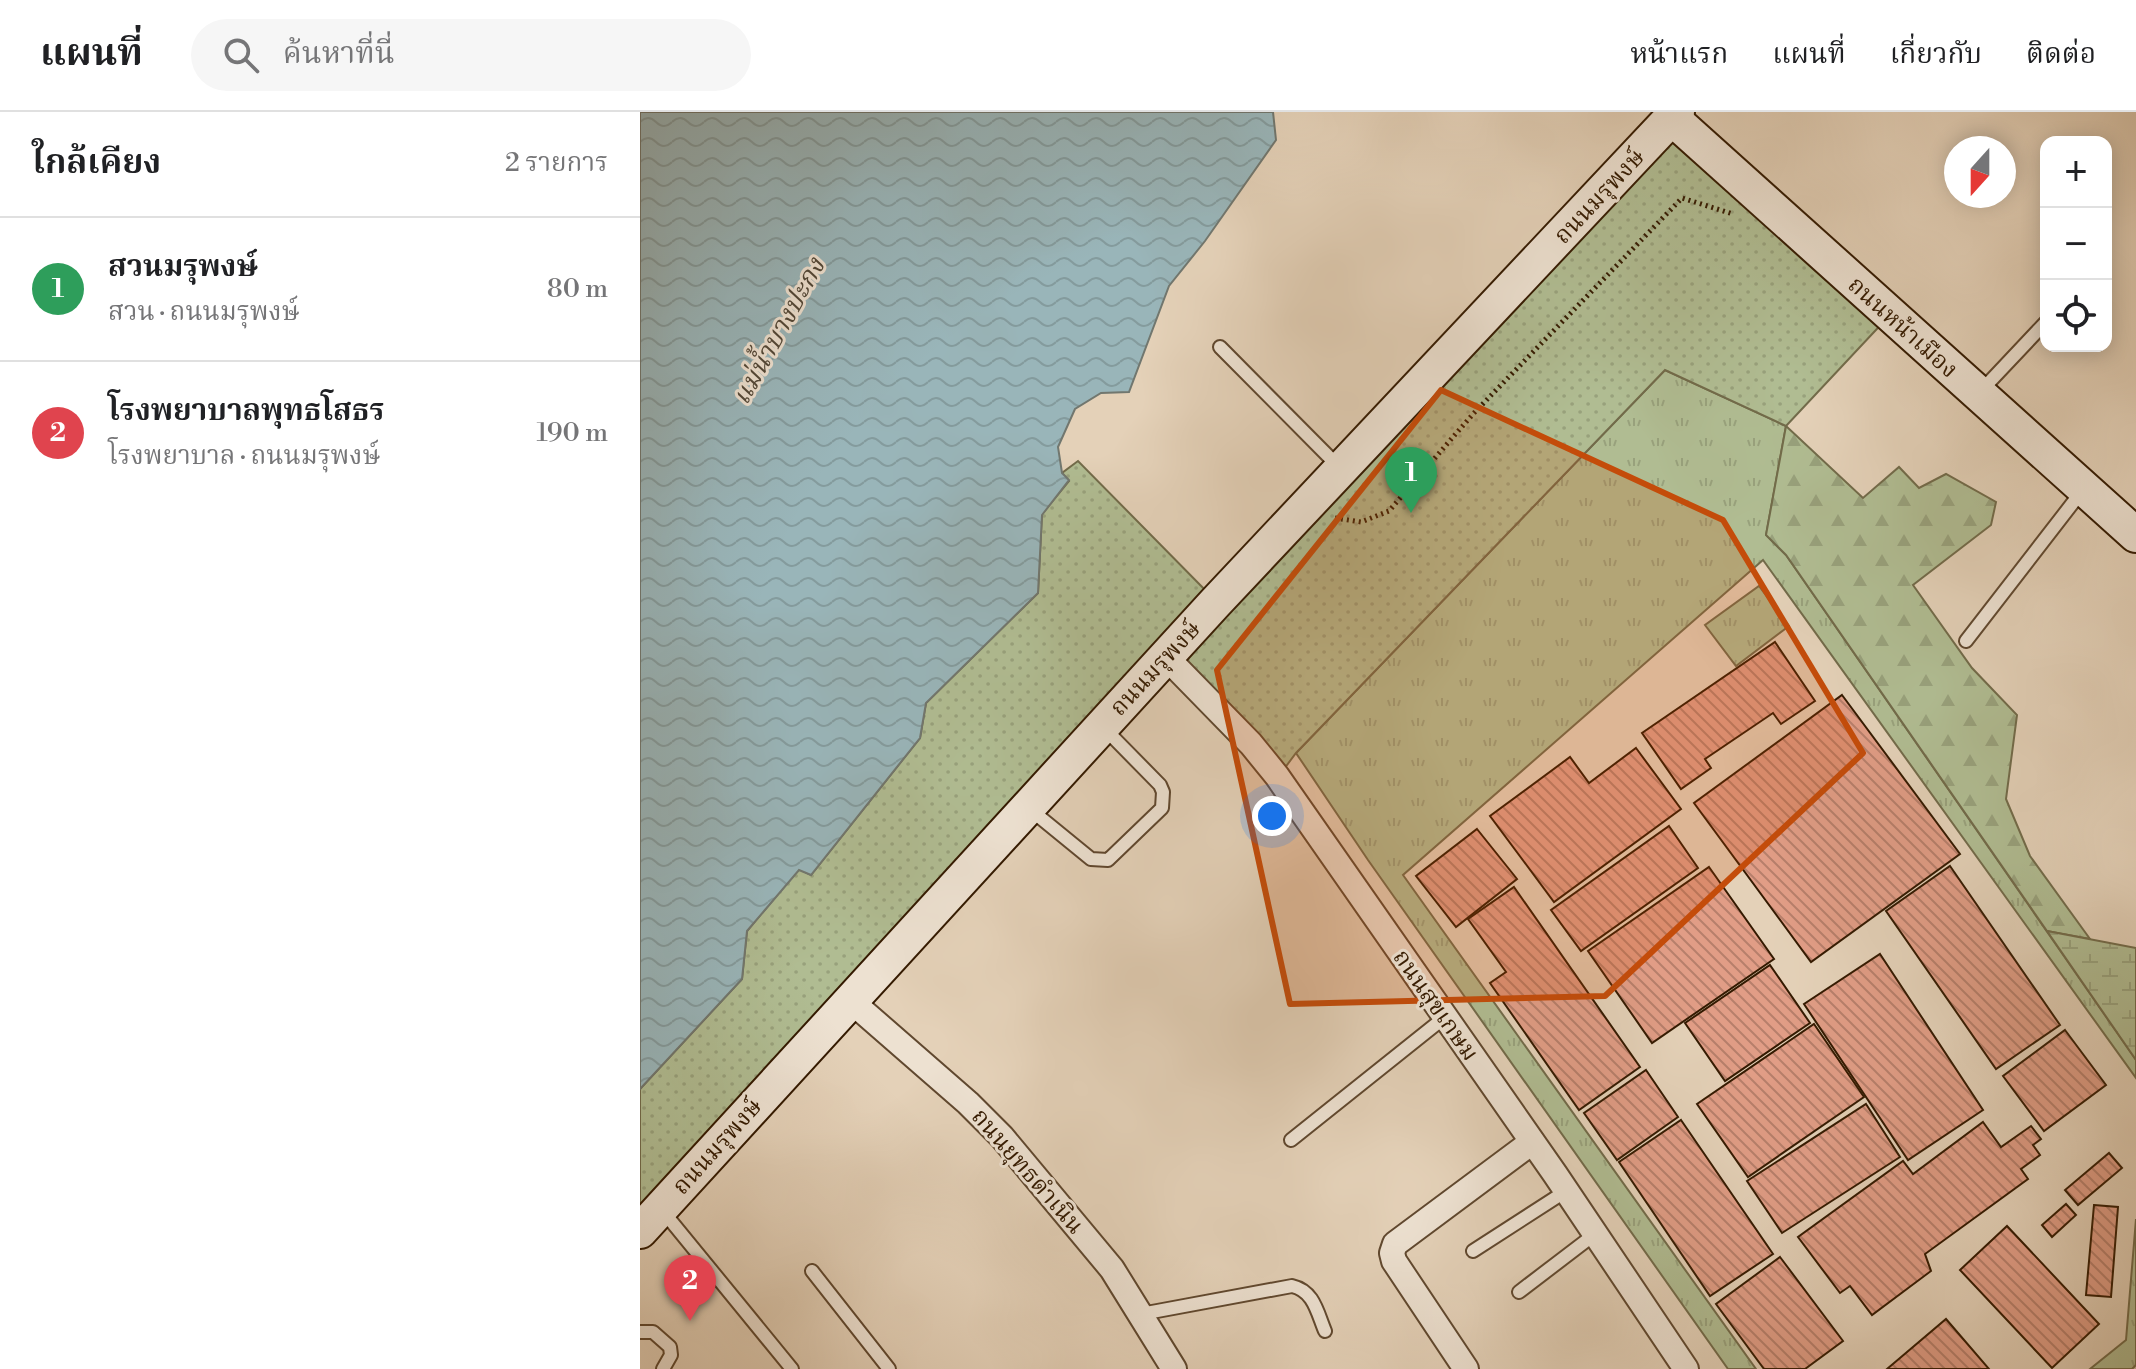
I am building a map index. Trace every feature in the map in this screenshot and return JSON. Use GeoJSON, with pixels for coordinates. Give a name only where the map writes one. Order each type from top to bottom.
{"type":"FeatureCollection","features":[{"type":"Feature","properties":{"kind":"main road","name":"ถนนหน้าเมือง"},"geometry":{"type":"LineString","coordinates":[[1675,115],[1978,395],[2136,535]]}},
{"type":"Feature","properties":{"kind":"main road","name":"ถนนมรุพงษ์"},"geometry":{"type":"LineString","coordinates":[[650,1220],[1166,657],[1675,115]]}},
{"type":"Feature","properties":{"kind":"street","name":"ถนนสุขเกษม"},"geometry":{"type":"LineString","coordinates":[[1166,657],[1251,744],[1277,776],[1686,1369]]}},
{"type":"Feature","properties":{"kind":"street","name":"ถนนยุทธดำเนิน"},"geometry":{"type":"LineString","coordinates":[[851,1001],[968,1103],[1002,1137],[1112,1269],[1174,1369]]}},
{"type":"Feature","properties":{"kind":"street"},"geometry":{"type":"LineString","coordinates":[[1466,1369],[1394,1261],[1392,1253],[1395,1244],[1532,1142]]}},
{"type":"Feature","properties":{"kind":"lane"},"geometry":{"type":"LineString","coordinates":[[1978,395],[2040,328]]}},
{"type":"Feature","properties":{"kind":"lane"},"geometry":{"type":"LineString","coordinates":[[1220,347],[1342,470]]}},
{"type":"Feature","properties":{"kind":"lane"},"geometry":{"type":"LineString","coordinates":[[1966,641],[2084,489]]}},
{"type":"Feature","properties":{"kind":"lane"},"geometry":{"type":"LineString","coordinates":[[1028,807],[1091,859],[1100,862],[1108,860],[1162,808],[1160,785],[1102,726]]}},
{"type":"Feature","properties":{"kind":"lane"},"geometry":{"type":"LineString","coordinates":[[1291,1140],[1445,1017]]}},
{"type":"Feature","properties":{"kind":"lane"},"geometry":{"type":"LineString","coordinates":[[1473,1251],[1566,1191]]}},
{"type":"Feature","properties":{"kind":"lane"},"geometry":{"type":"LineString","coordinates":[[650,1220],[792,1369]]}},
{"type":"Feature","properties":{"kind":"lane"},"geometry":{"type":"LineString","coordinates":[[1519,1292],[1595,1234]]}},
{"type":"Feature","properties":{"kind":"lane"},"geometry":{"type":"LineString","coordinates":[[812,1271],[889,1369]]}},
{"type":"Feature","properties":{"kind":"lane"},"geometry":{"type":"LineString","coordinates":[[1141,1314],[1292,1286],[1311,1296],[1325,1331]]}},
{"type":"Feature","properties":{"kind":"lane"},"geometry":{"type":"LineString","coordinates":[[640,1332],[653,1332],[670,1347],[671,1355],[663,1369]]}},
{"type":"Feature","properties":{"kind":"path"},"geometry":{"type":"LineString","coordinates":[[1313,499],[1335,517],[1348,520],[1361,522],[1389,511],[1473,414],[1682,198],[1739,216]]}},
{"type":"Feature","properties":{"kind":"highlighted area"},"geometry":{"type":"Polygon","coordinates":[[[1441,390],[1723,520],[1863,753],[1605,996],[1290,1004],[1217,670],[1441,390]]]}},
{"type":"Feature","properties":{"kind":"green space"},"geometry":{"type":"Polygon","coordinates":[[[1675,129],[1889,316],[1786,426],[1665,370],[1296,753],[1281,773],[1168,659],[640,1229],[640,1089],[742,979],[747,931],[799,869],[811,875],[920,738],[926,703],[1038,593],[1042,514],[1069,481],[1062,473],[1078,461],[1214,599],[1675,129]]]}},
{"type":"Feature","properties":{"kind":"green space"},"geometry":{"type":"Polygon","coordinates":[[[1665,370],[1786,426],[1766,535],[1786,555],[2136,1060],[2136,1078],[1763,560],[1403,875],[1756,1369],[1728,1369],[1368,860],[1296,753],[1665,370]]]}},
{"type":"Feature","properties":{"kind":"green space"},"geometry":{"type":"Polygon","coordinates":[[[1786,426],[1863,498],[1899,467],[1919,488],[1946,474],[1996,502],[1991,525],[1913,585],[1972,668],[2017,715],[2006,799],[2030,856],[2090,939],[2047,931],[1786,555],[1766,535],[1786,426]]]}},
{"type":"Feature","properties":{"kind":"green space"},"geometry":{"type":"Polygon","coordinates":[[[1759,586],[1789,626],[1736,666],[1705,625],[1759,586]]]}},
{"type":"Feature","properties":{"kind":"green space"},"geometry":{"type":"Polygon","coordinates":[[[2047,931],[2136,948],[2136,1060],[2047,931]]]}},
{"type":"Feature","properties":{"kind":"green space"},"geometry":{"type":"Polygon","coordinates":[[[2136,1219],[2136,1365],[2132,1369],[2090,1369],[2126,1340],[2136,1219]]]}},
{"type":"Feature","properties":{"kind":"water","name":"แม่น้ำบางปะกง"},"geometry":{"type":"Polygon","coordinates":[[[640,112],[1273,112],[1276,140],[1205,241],[1169,286],[1129,392],[1101,393],[1075,409],[1058,447],[1062,473],[1069,480],[1042,515],[1038,593],[926,703],[920,738],[811,875],[799,870],[747,931],[742,979],[640,1089],[640,112]]]}},
{"type":"Feature","properties":{"kind":"building"},"geometry":{"type":"Polygon","coordinates":[[[1775,642],[1815,701],[1781,724],[1773,713],[1705,759],[1711,768],[1681,789],[1642,733],[1775,642]]]}},
{"type":"Feature","properties":{"kind":"building"},"geometry":{"type":"Polygon","coordinates":[[[1842,695],[1960,854],[1811,962],[1694,803],[1842,695]]]}},
{"type":"Feature","properties":{"kind":"building"},"geometry":{"type":"Polygon","coordinates":[[[1636,748],[1681,809],[1554,902],[1490,816],[1570,757],[1589,783],[1636,748]]]}},
{"type":"Feature","properties":{"kind":"building"},"geometry":{"type":"Polygon","coordinates":[[[1669,826],[1698,868],[1581,951],[1551,910],[1669,826]]]}},
{"type":"Feature","properties":{"kind":"building"},"geometry":{"type":"Polygon","coordinates":[[[1477,829],[1517,879],[1456,927],[1416,876],[1477,829]]]}},
{"type":"Feature","properties":{"kind":"building"},"geometry":{"type":"Polygon","coordinates":[[[1950,866],[2060,1025],[1996,1069],[1886,911],[1950,866]]]}},
{"type":"Feature","properties":{"kind":"building"},"geometry":{"type":"Polygon","coordinates":[[[1709,867],[1774,959],[1652,1043],[1588,951],[1709,867]]]}},
{"type":"Feature","properties":{"kind":"building"},"geometry":{"type":"Polygon","coordinates":[[[1514,887],[1640,1067],[1579,1110],[1490,983],[1506,972],[1468,919],[1514,887]]]}},
{"type":"Feature","properties":{"kind":"building"},"geometry":{"type":"Polygon","coordinates":[[[1880,954],[1983,1110],[1908,1160],[1804,1004],[1880,954]]]}},
{"type":"Feature","properties":{"kind":"building"},"geometry":{"type":"Polygon","coordinates":[[[1770,965],[1810,1023],[1725,1081],[1685,1023],[1770,965]]]}},
{"type":"Feature","properties":{"kind":"building"},"geometry":{"type":"Polygon","coordinates":[[[1814,1024],[1864,1097],[1748,1177],[1697,1104],[1814,1024]]]}},
{"type":"Feature","properties":{"kind":"building"},"geometry":{"type":"Polygon","coordinates":[[[2065,1030],[2106,1085],[2044,1131],[2003,1076],[2065,1030]]]}},
{"type":"Feature","properties":{"kind":"building"},"geometry":{"type":"Polygon","coordinates":[[[1646,1070],[1678,1117],[1617,1160],[1584,1113],[1646,1070]]]}},
{"type":"Feature","properties":{"kind":"building"},"geometry":{"type":"Polygon","coordinates":[[[1866,1104],[1900,1157],[1782,1233],[1747,1181],[1866,1104]]]}},
{"type":"Feature","properties":{"kind":"building"},"geometry":{"type":"Polygon","coordinates":[[[1681,1120],[1773,1254],[1710,1296],[1619,1162],[1681,1120]]]}},
{"type":"Feature","properties":{"kind":"building"},"geometry":{"type":"Polygon","coordinates":[[[1983,1122],[2001,1147],[2031,1126],[2041,1139],[2033,1145],[2040,1155],[2021,1169],[2028,1179],[1925,1254],[1931,1271],[1872,1315],[1850,1286],[1840,1293],[1798,1237],[1903,1161],[1913,1174],[1983,1122]]]}},
{"type":"Feature","properties":{"kind":"building"},"geometry":{"type":"Polygon","coordinates":[[[2109,1153],[2122,1168],[2078,1205],[2065,1190],[2109,1153]]]}},
{"type":"Feature","properties":{"kind":"building"},"geometry":{"type":"Polygon","coordinates":[[[2066,1204],[2076,1215],[2052,1237],[2042,1225],[2066,1204]]]}},
{"type":"Feature","properties":{"kind":"building"},"geometry":{"type":"Polygon","coordinates":[[[2094,1205],[2118,1207],[2111,1297],[2086,1295],[2094,1205]]]}},
{"type":"Feature","properties":{"kind":"building"},"geometry":{"type":"Polygon","coordinates":[[[2007,1226],[2099,1324],[2052,1368],[1960,1270],[2007,1226]]]}},
{"type":"Feature","properties":{"kind":"building"},"geometry":{"type":"Polygon","coordinates":[[[1780,1257],[1843,1341],[1805,1369],[1764,1369],[1716,1304],[1780,1257]]]}},
{"type":"Feature","properties":{"kind":"building"},"geometry":{"type":"Polygon","coordinates":[[[1946,1319],[1989,1369],[1887,1369],[1946,1319]]]}},
{"type":"Feature","properties":{"kind":"place","name":"สวนมรุพงษ์"},"geometry":{"type":"Point","coordinates":[1411,513]}},
{"type":"Feature","properties":{"kind":"place","name":"โรงพยาบาลพุทธโสธร"},"geometry":{"type":"Point","coordinates":[690,1321]}}]}
